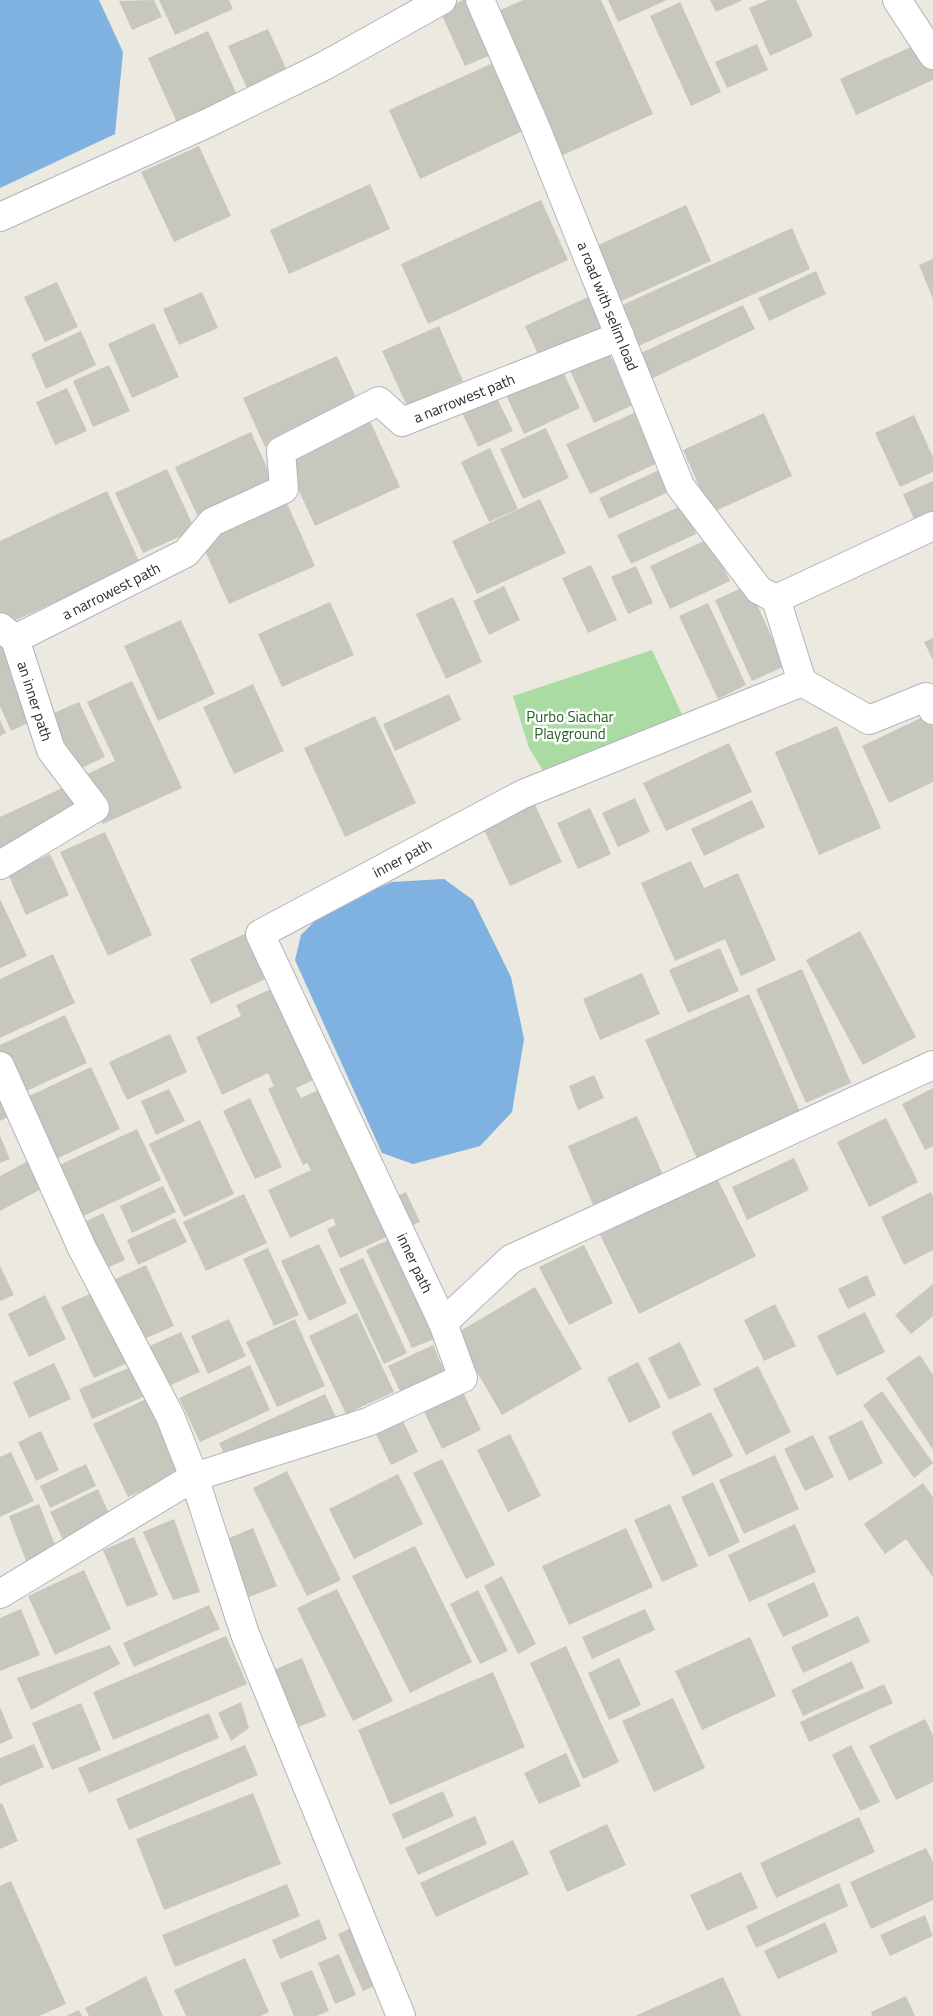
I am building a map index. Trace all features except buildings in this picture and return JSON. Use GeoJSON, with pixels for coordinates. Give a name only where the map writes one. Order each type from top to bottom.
{"type":"FeatureCollection","features":[{"type":"Feature","properties":{"kind":"street"},"geometry":{"type":"LineString","coordinates":[[0,217],[210,122],[324,66],[442,0]]}},
{"type":"Feature","properties":{"kind":"street","name":"a road with selim load"},"geometry":{"type":"LineString","coordinates":[[480,0],[535,126],[680,486],[759,590],[776,599]]}},
{"type":"Feature","properties":{"kind":"street"},"geometry":{"type":"LineString","coordinates":[[896,0],[933,55]]}},
{"type":"Feature","properties":{"kind":"street","name":"a narrowest path"},"geometry":{"type":"LineString","coordinates":[[8,633],[186,552],[212,522],[284,489],[281,451],[355,413],[380,401],[402,422],[620,336]]}},
{"type":"Feature","properties":{"kind":"street"},"geometry":{"type":"LineString","coordinates":[[933,526],[776,599],[802,682],[869,720],[926,697],[933,710]]}},
{"type":"Feature","properties":{"kind":"street","name":"an inner path"},"geometry":{"type":"LineString","coordinates":[[0,865],[95,808],[51,750],[8,633]]}},
{"type":"Feature","properties":{"kind":"street","name":"inner path"},"geometry":{"type":"LineString","coordinates":[[443,1323],[260,934],[523,794],[802,682]]}},
{"type":"Feature","properties":{"kind":"street"},"geometry":{"type":"LineString","coordinates":[[0,1594],[194,1477],[368,1422],[463,1378],[443,1323],[511,1259],[933,1065]]}},
{"type":"Feature","properties":{"kind":"street"},"geometry":{"type":"LineString","coordinates":[[0,1066],[82,1248],[170,1416],[194,1477],[245,1634],[401,2016]]}},
{"type":"Feature","properties":{"kind":"green space","name":"Purbo Siachar Playground"},"geometry":{"type":"Polygon","coordinates":[[[652,650],[687,725],[551,783],[529,748],[513,696],[652,650]]]}},
{"type":"Feature","properties":{"kind":"water"},"geometry":{"type":"Polygon","coordinates":[[[0,0],[99,0],[123,52],[115,134],[0,188],[0,0]]]}},
{"type":"Feature","properties":{"kind":"water"},"geometry":{"type":"Polygon","coordinates":[[[444,879],[473,900],[511,977],[524,1039],[512,1112],[480,1146],[413,1164],[382,1153],[295,960],[301,935],[322,914],[392,882],[444,879]]]}}]}
